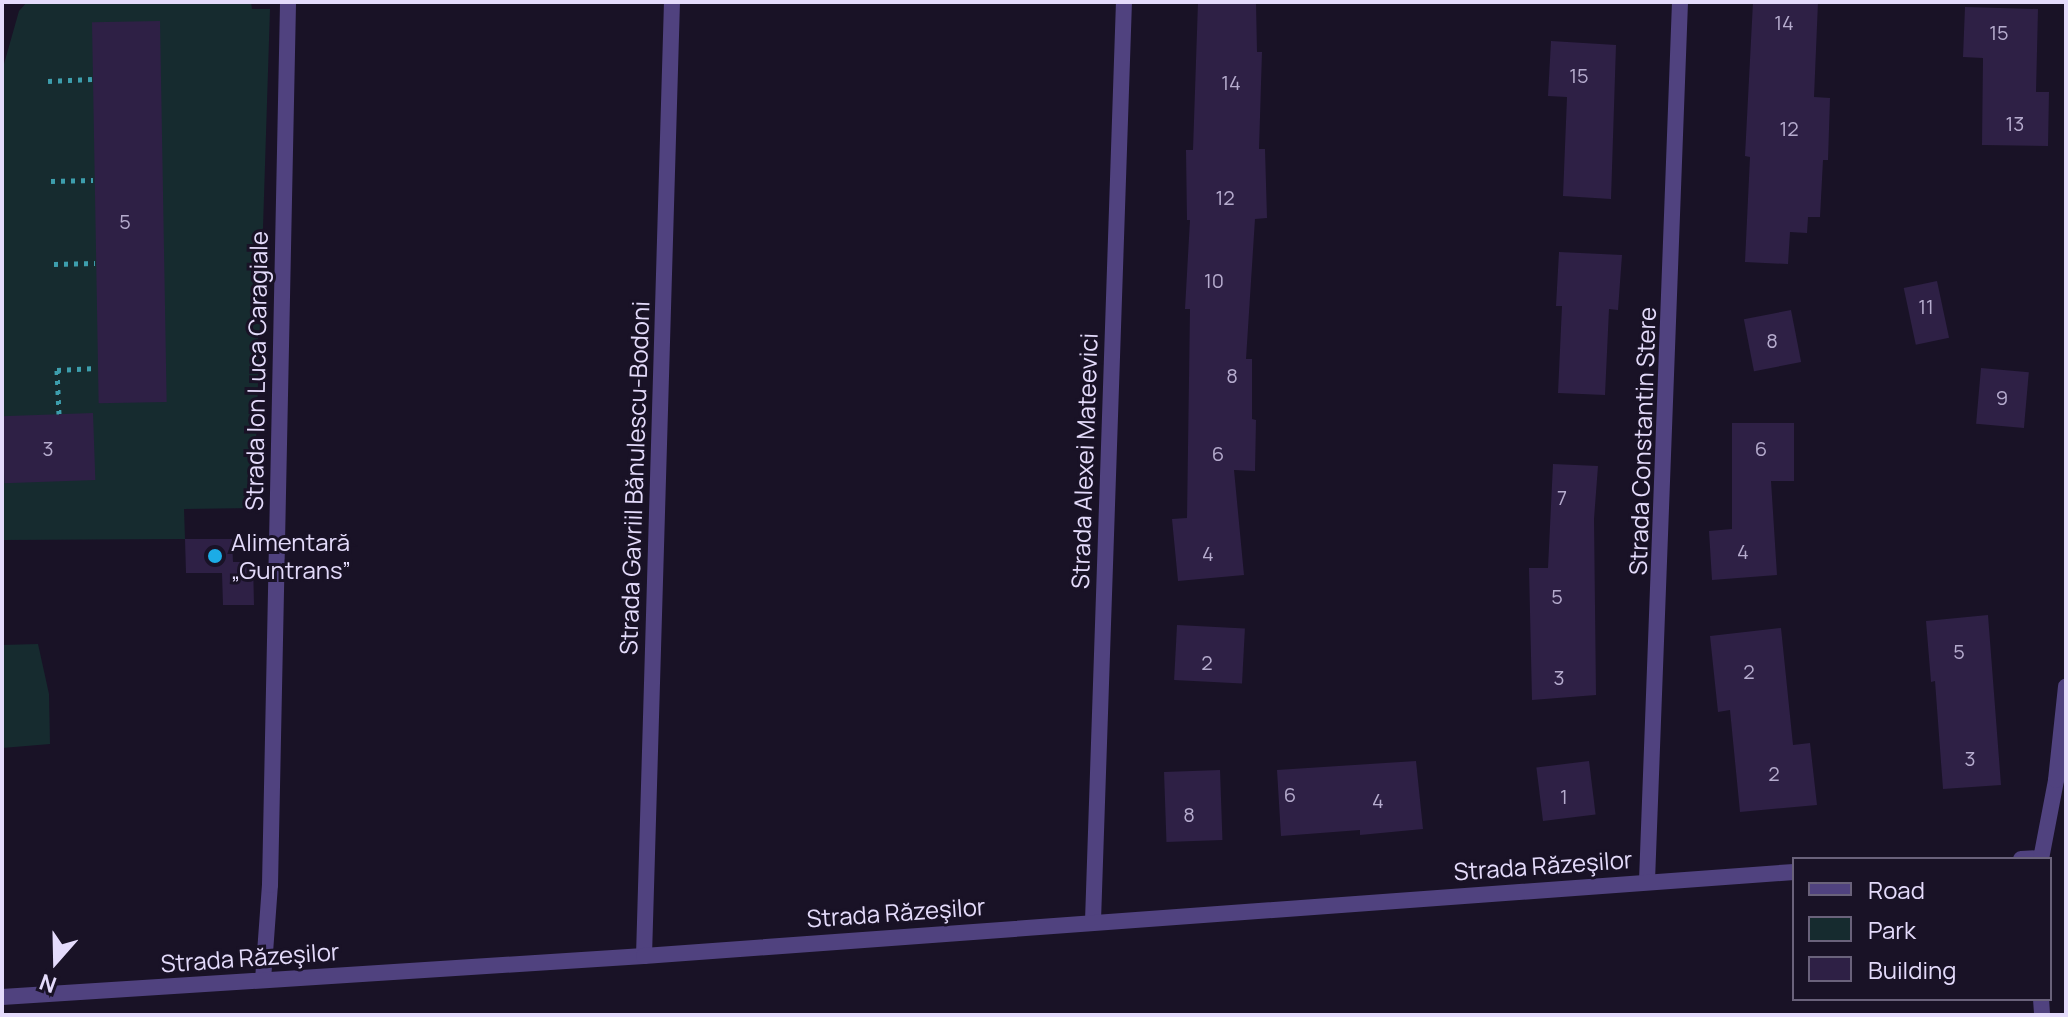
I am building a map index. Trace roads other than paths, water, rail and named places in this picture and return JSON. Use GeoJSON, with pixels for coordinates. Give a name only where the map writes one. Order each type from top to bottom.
{"type":"FeatureCollection","features":[{"type":"Feature","properties":{"kind":"street","name":"Strada Ion Luca Caragiale"},"geometry":{"type":"LineString","coordinates":[[263,980],[270,885],[288,2]]}},
{"type":"Feature","properties":{"kind":"street","name":"Strada Gavriil Bănulescu-Bodoni"},"geometry":{"type":"LineString","coordinates":[[644,956],[672,2]]}},
{"type":"Feature","properties":{"kind":"street","name":"Strada Alexei Mateevici"},"geometry":{"type":"LineString","coordinates":[[1093,921],[1124,2]]}},
{"type":"Feature","properties":{"kind":"street","name":"Strada Constantin Stere"},"geometry":{"type":"LineString","coordinates":[[1647,881],[1668,412],[1680,2]]}},
{"type":"Feature","properties":{"kind":"street"},"geometry":{"type":"LineString","coordinates":[[2041,857],[2056,780],[2066,687]]}},
{"type":"Feature","properties":{"kind":"street","name":"Strada Răzeşilor"},"geometry":{"type":"LineString","coordinates":[[2,997],[644,956],[1792,872]]}},
{"type":"Feature","properties":{"kind":"place","name":"Alimentară „Guntrans”"},"geometry":{"type":"Point","coordinates":[215,556]}}]}
